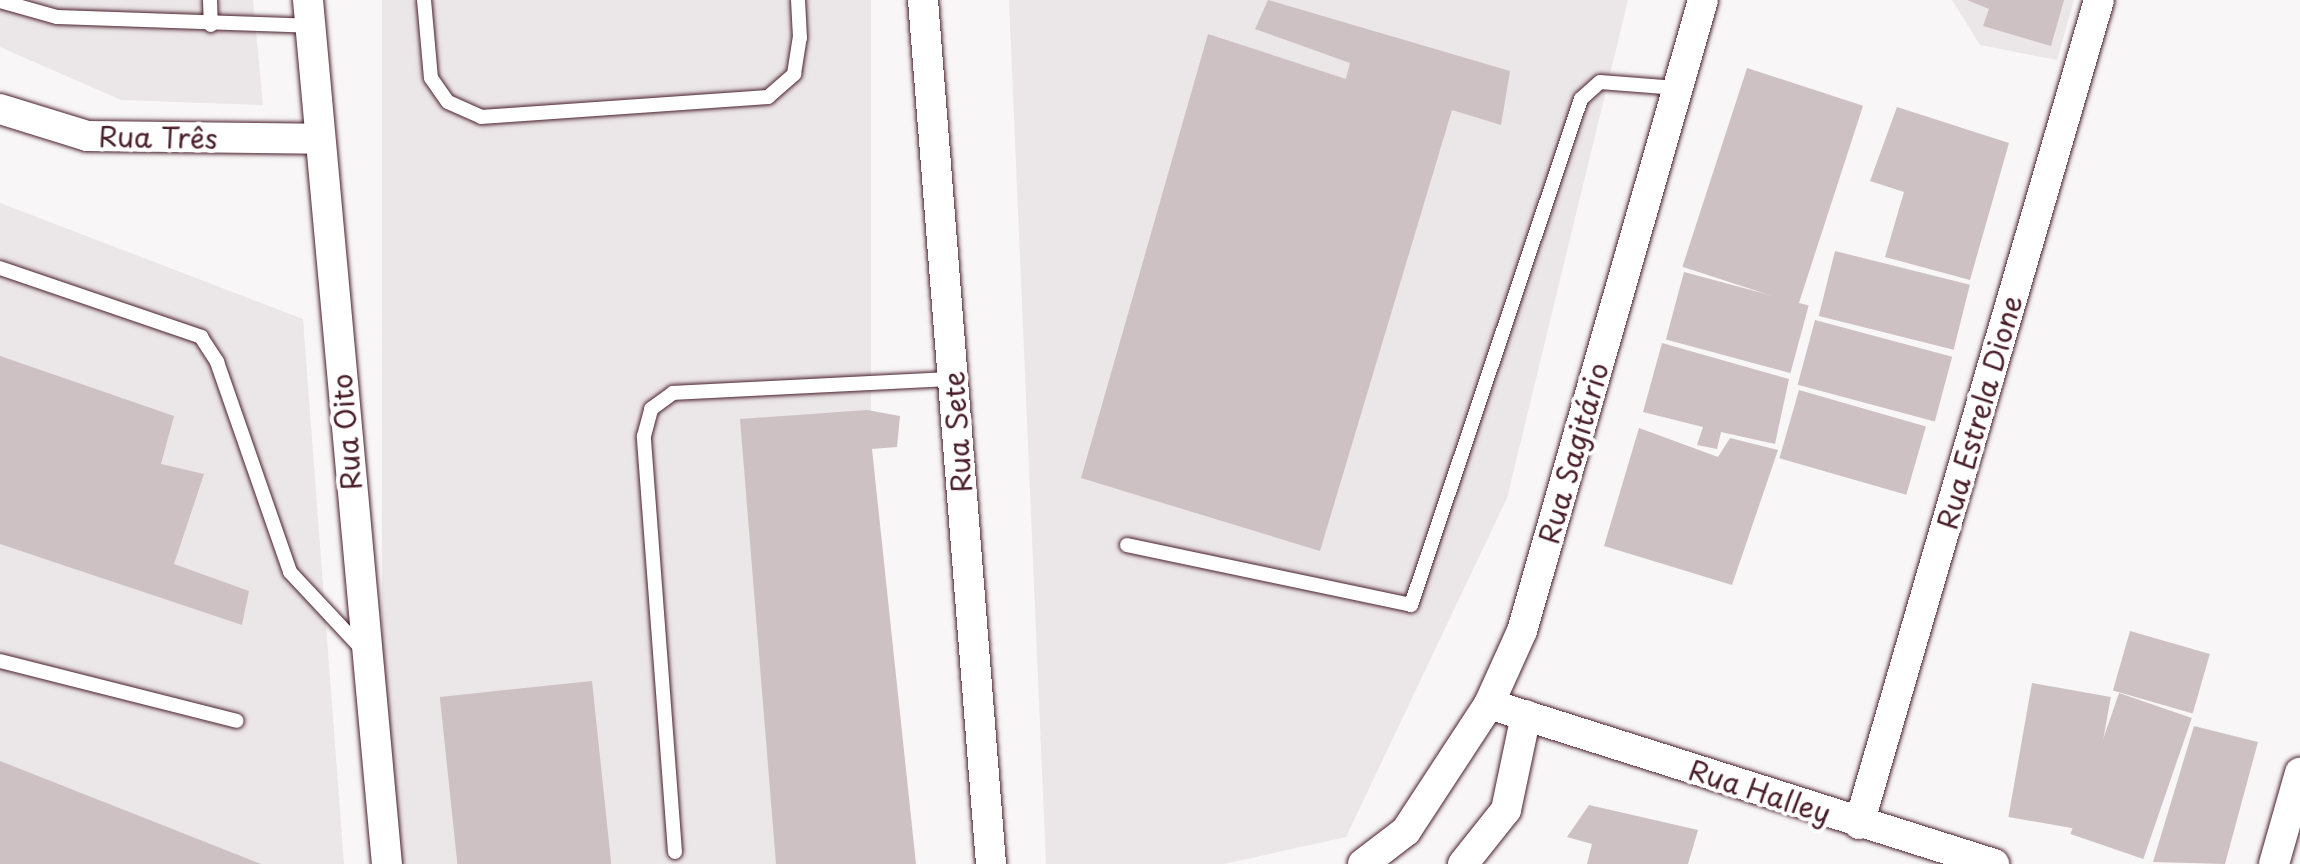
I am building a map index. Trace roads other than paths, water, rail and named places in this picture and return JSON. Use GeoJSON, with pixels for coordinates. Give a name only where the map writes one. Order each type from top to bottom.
{"type":"FeatureCollection","features":[{"type":"Feature","properties":{"kind":"street","name":"Rua Sete"},"geometry":{"type":"LineString","coordinates":[[923,0],[991,864]]}},
{"type":"Feature","properties":{"kind":"street","name":"Rua Sagitário"},"geometry":{"type":"LineString","coordinates":[[1363,864],[1406,831],[1489,704],[1522,631],[1703,0]]}},
{"type":"Feature","properties":{"kind":"street","name":"Rua Estrela Dione"},"geometry":{"type":"LineString","coordinates":[[1859,824],[2099,0]]}},
{"type":"Feature","properties":{"kind":"street","name":"Rua Oito"},"geometry":{"type":"LineString","coordinates":[[309,13],[365,652],[387,864]]}},
{"type":"Feature","properties":{"kind":"street","name":"Rua Três"},"geometry":{"type":"LineString","coordinates":[[0,109],[87,136],[320,139]]}},
{"type":"Feature","properties":{"kind":"street","name":"Rua Halley"},"geometry":{"type":"LineString","coordinates":[[1489,704],[1859,824],[1945,858],[1994,864]]}},
{"type":"Feature","properties":{"kind":"street"},"geometry":{"type":"LineString","coordinates":[[1463,864],[1506,810],[1526,715]]}},
{"type":"Feature","properties":{"kind":"street"},"geometry":{"type":"LineString","coordinates":[[2274,864],[2300,773]]}},
{"type":"Feature","properties":{"kind":"lane"},"geometry":{"type":"LineString","coordinates":[[210,0],[211,25]]}},
{"type":"Feature","properties":{"kind":"lane"},"geometry":{"type":"LineString","coordinates":[[424,0],[431,78],[448,102],[481,117],[768,97],[794,74],[800,38],[798,0]]}},
{"type":"Feature","properties":{"kind":"lane"},"geometry":{"type":"LineString","coordinates":[[0,1],[57,17],[211,25],[309,13]]}},
{"type":"Feature","properties":{"kind":"lane"},"geometry":{"type":"LineString","coordinates":[[1127,545],[1411,605],[1581,99],[1600,82],[1677,88]]}},
{"type":"Feature","properties":{"kind":"lane"},"geometry":{"type":"LineString","coordinates":[[0,268],[201,337],[217,362],[290,572],[365,652]]}},
{"type":"Feature","properties":{"kind":"lane"},"geometry":{"type":"LineString","coordinates":[[675,852],[644,436],[651,409],[673,393],[953,379]]}},
{"type":"Feature","properties":{"kind":"lane"},"geometry":{"type":"LineString","coordinates":[[0,661],[237,721]]}}]}
